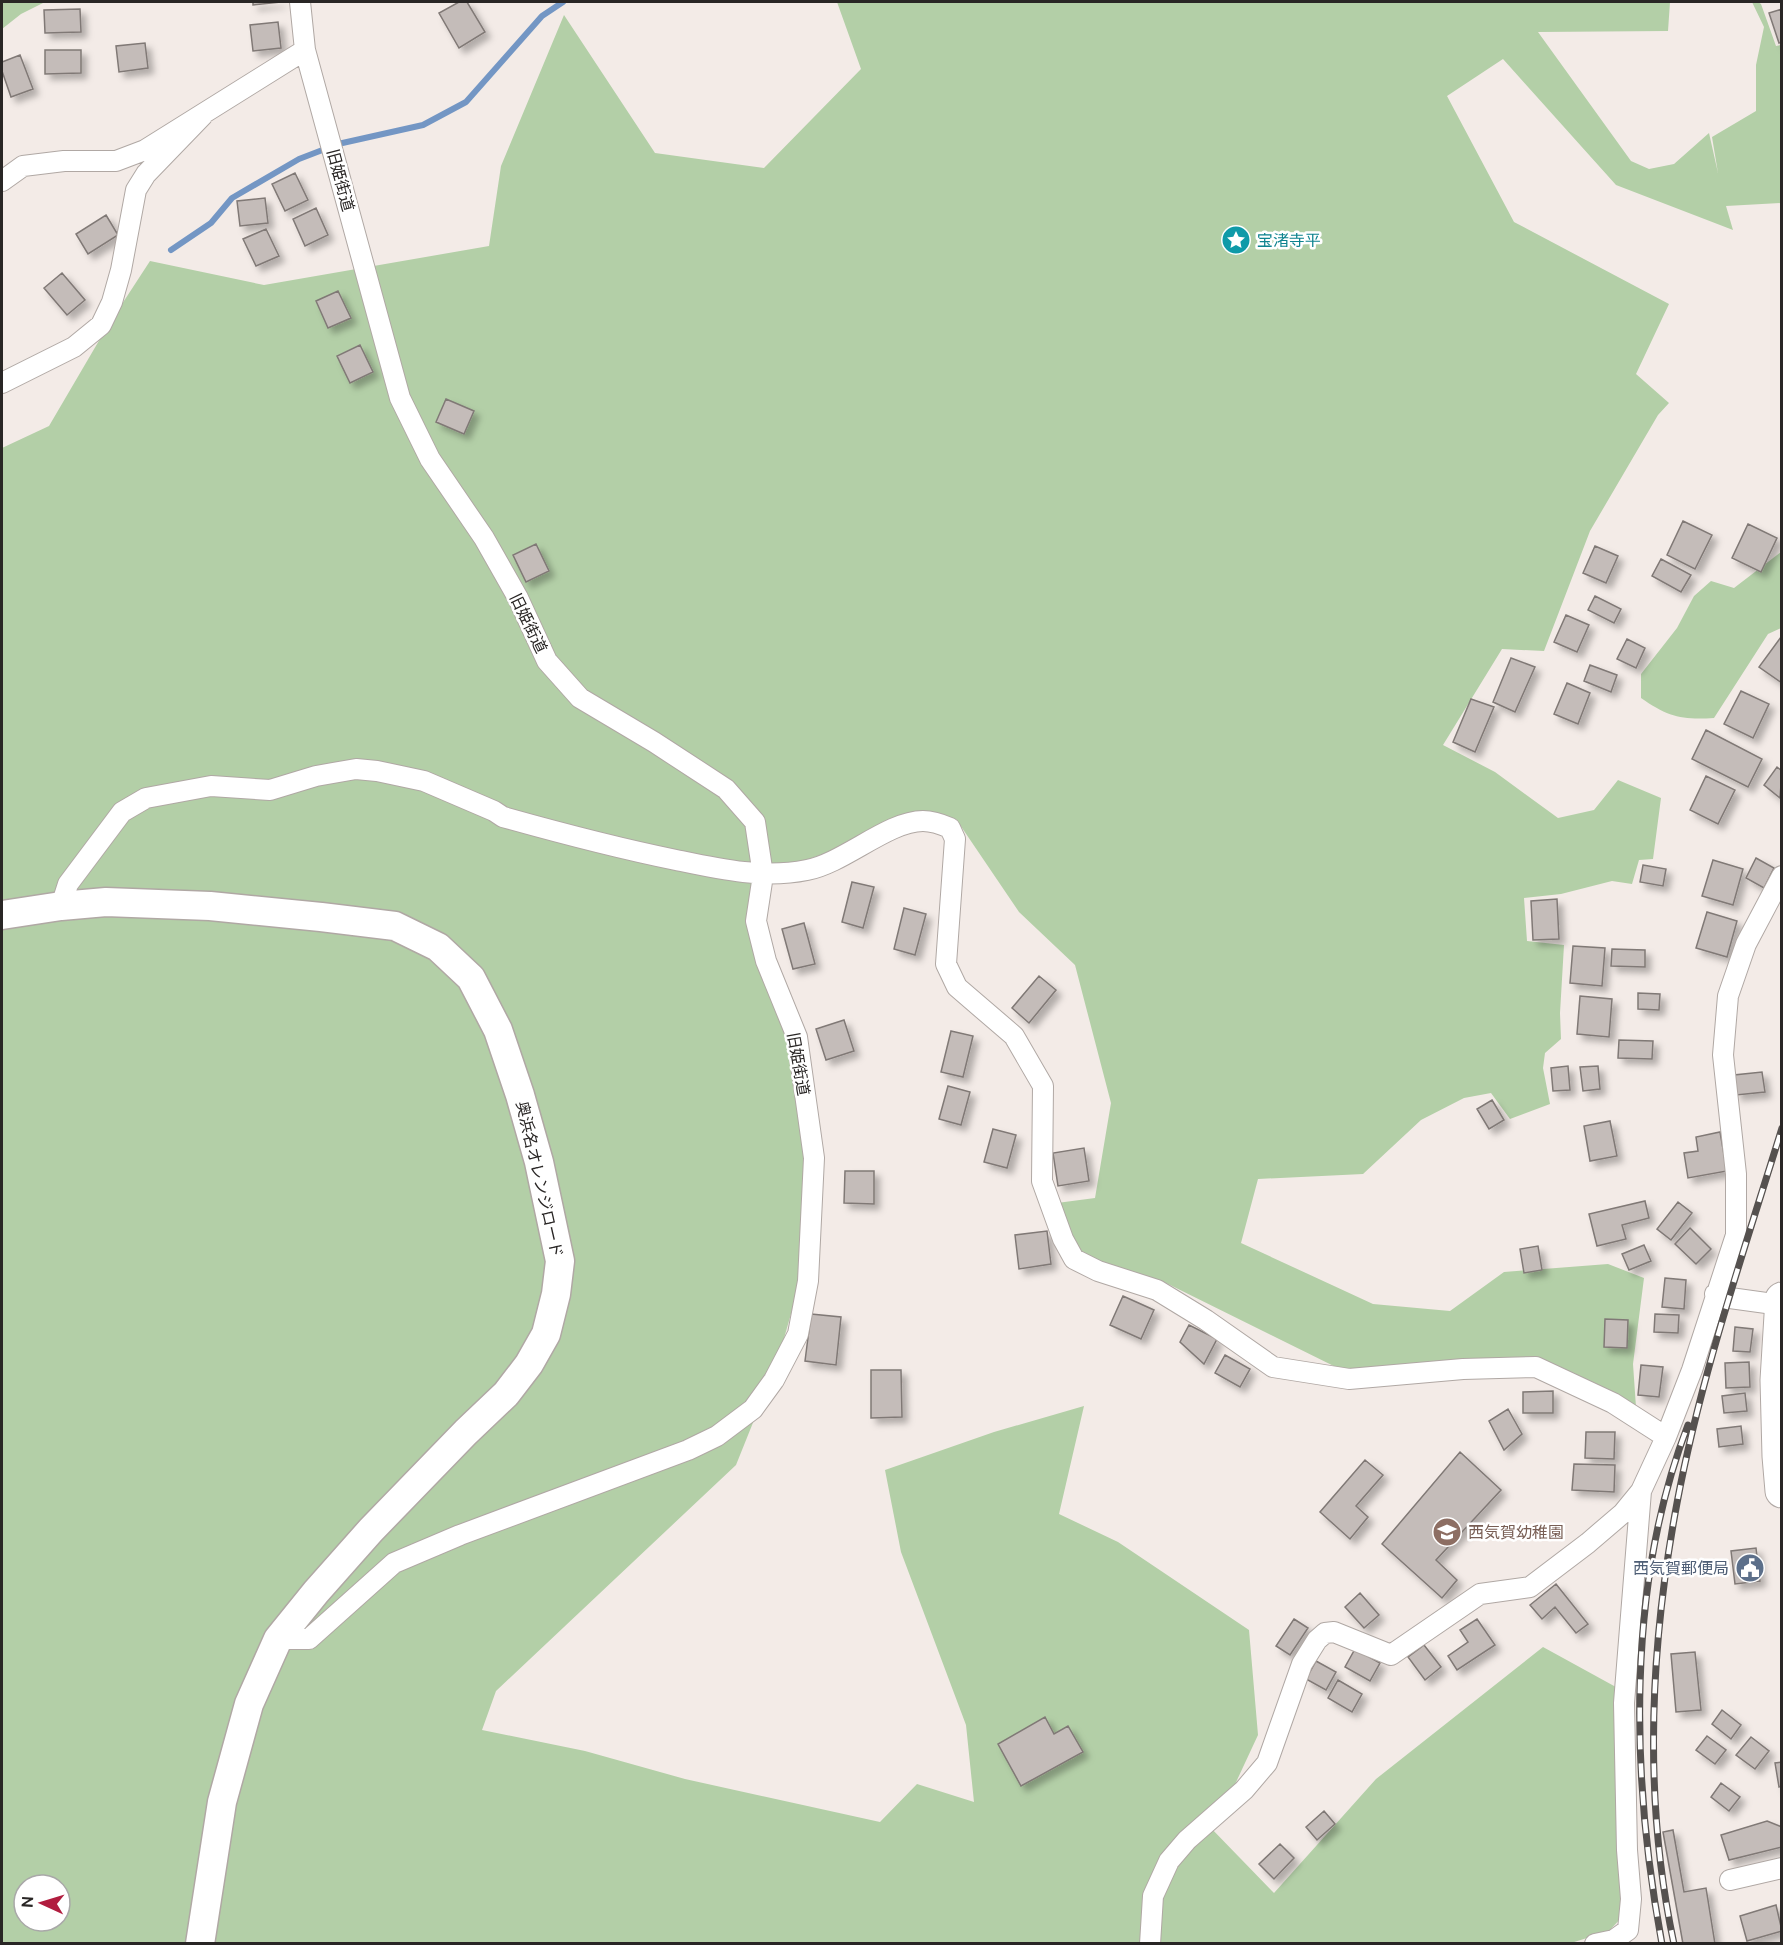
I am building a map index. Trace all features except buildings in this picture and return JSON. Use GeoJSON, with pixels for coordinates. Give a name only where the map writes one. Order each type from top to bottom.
{"type":"FeatureCollection","features":[{"type":"Feature","properties":{"kind":"highway"},"geometry":{"type":"LineString","coordinates":[[1782,1299],[1777,1380],[1782,1491]]}},
{"type":"Feature","properties":{"kind":"street","name":"旧姫街道"},"geometry":{"type":"LineString","coordinates":[[279,1639],[309,1639],[394,1563],[460,1535],[678,1454],[717,1436],[753,1409],[774,1380],[798,1334],[808,1281],[814,1158],[797,1036],[766,961],[756,921],[763,875],[755,822],[726,789],[654,742],[580,698],[547,661],[518,598],[484,538],[430,459],[400,398],[305,50],[300,2]]}},
{"type":"Feature","properties":{"kind":"street"},"geometry":{"type":"LineString","coordinates":[[2,181],[24,166],[64,160],[116,160],[144,150],[305,50]]}},
{"type":"Feature","properties":{"kind":"street"},"geometry":{"type":"LineString","coordinates":[[2,383],[74,347],[101,325],[112,302],[121,270],[136,190],[146,174],[203,115]]}},
{"type":"Feature","properties":{"kind":"street"},"geometry":{"type":"LineString","coordinates":[[61,906],[68,884],[122,812],[146,798],[211,786],[270,790],[316,776],[357,769],[424,781],[503,817],[583,840],[708,867],[763,875],[807,870],[830,862],[903,824],[923,821],[936,823],[950,828],[956,839],[946,964],[957,987],[1014,1036],[1043,1086],[1042,1182],[1063,1239],[1074,1259],[1098,1271],[1157,1290],[1206,1320],[1273,1367],[1349,1379],[1456,1370],[1536,1367],[1613,1403],[1666,1437]]}},
{"type":"Feature","properties":{"kind":"street"},"geometry":{"type":"LineString","coordinates":[[1150,1944],[1153,1896],[1169,1862],[1187,1840],[1244,1790],[1267,1763],[1302,1664],[1317,1640],[1325,1634],[1334,1632],[1391,1655],[1480,1594],[1530,1587],[1623,1513],[1641,1491],[1666,1437],[1692,1370],[1736,1235],[1736,1174],[1723,1055],[1728,996],[1746,944],[1782,876]]}},
{"type":"Feature","properties":{"kind":"street","name":"奥浜名オレンジロード"},"geometry":{"type":"LineString","coordinates":[[2,915],[106,902],[210,906],[395,926],[438,947],[471,978],[498,1030],[539,1162],[560,1261],[556,1294],[546,1334],[529,1364],[506,1394],[371,1530],[316,1592],[279,1639],[249,1704],[222,1802],[200,1944]]}},
{"type":"Feature","properties":{"kind":"street"},"geometry":{"type":"LineString","coordinates":[[1715,1294],[1781,1305]]}},
{"type":"Feature","properties":{"kind":"street"},"geometry":{"type":"LineString","coordinates":[[1595,1944],[1614,1942],[1628,1930],[1631,1899],[1627,1850],[1624,1703],[1641,1491]]}},
{"type":"Feature","properties":{"kind":"street"},"geometry":{"type":"LineString","coordinates":[[1730,1880],[1782,1869]]}},
{"type":"Feature","properties":{"kind":"green space"},"geometry":{"type":"Polygon","coordinates":[[[2,2],[45,2],[21,14],[2,29],[2,2]]]}},
{"type":"Feature","properties":{"kind":"green space"},"geometry":{"type":"Polygon","coordinates":[[[837,2],[1670,2],[1668,31],[1538,32],[1631,161],[1649,169],[1674,164],[1709,133],[1718,173],[1712,137],[1756,111],[1756,65],[1764,27],[1752,2],[1761,4],[1776,46],[1781,45],[1781,203],[1726,206],[1733,230],[1616,185],[1503,59],[1447,96],[1514,222],[1669,304],[1636,374],[1669,403],[1658,415],[1590,531],[1544,651],[1502,649],[1443,745],[1495,772],[1558,818],[1594,810],[1618,780],[1661,798],[1653,859],[1639,860],[1632,884],[1612,881],[1561,894],[1524,898],[1527,941],[1564,945],[1560,1013],[1561,1039],[1545,1053],[1543,1068],[1550,1104],[1510,1119],[1491,1093],[1464,1098],[1421,1120],[1363,1174],[1258,1179],[1241,1243],[1373,1304],[1450,1311],[1504,1272],[1608,1264],[1644,1278],[1633,1364],[1636,1407],[1536,1364],[1358,1378],[1166,1283],[1074,1259],[1057,1203],[1095,1198],[1111,1103],[1075,965],[1019,912],[956,819],[912,823],[763,875],[758,905],[811,1130],[802,1275],[777,1363],[736,1465],[496,1691],[482,1730],[585,1751],[685,1779],[880,1822],[917,1784],[974,1802],[966,1725],[901,1552],[885,1470],[994,1432],[1084,1406],[1059,1514],[1118,1542],[1249,1630],[1258,1735],[1224,1808],[1208,1825],[1274,1893],[1376,1779],[1543,1647],[1625,1692],[1623,1916],[1609,1931],[1568,1944],[2,1943],[2,448],[49,426],[107,327],[150,261],[264,285],[489,246],[501,166],[564,15],[655,153],[764,168],[861,69],[837,2]]]}},
{"type":"Feature","properties":{"kind":"green space"},"geometry":{"type":"Polygon","coordinates":[[[1781,552],[1781,628],[1768,634],[1714,718],[1676,716],[1641,698],[1641,674],[1677,628],[1694,596],[1711,581],[1734,588],[1781,552]]]}},
{"type":"Feature","properties":{"kind":"waterway"},"geometry":{"type":"LineString","coordinates":[[171,250],[211,223],[232,198],[299,159],[338,144],[423,125],[466,102],[542,16],[563,2]]}},
{"type":"Feature","properties":{"kind":"railway"},"geometry":{"type":"LineString","coordinates":[[1674,1944],[1664,1889],[1654,1779],[1656,1668],[1668,1557],[1677,1503],[1698,1408],[1724,1314],[1782,1128]]}},
{"type":"Feature","properties":{"kind":"railway"},"geometry":{"type":"LineString","coordinates":[[1662,1944],[1644,1815],[1640,1749],[1640,1682],[1644,1615],[1653,1550],[1668,1486],[1688,1425]]}},
{"type":"Feature","properties":{"kind":"place","name":"宝渚寺平"},"geometry":{"type":"Point","coordinates":[1236,240]}},
{"type":"Feature","properties":{"kind":"place","name":"西気賀幼稚園"},"geometry":{"type":"Point","coordinates":[1447,1532]}},
{"type":"Feature","properties":{"kind":"place","name":"西気賀郵便局"},"geometry":{"type":"Point","coordinates":[1750,1568]}}]}
